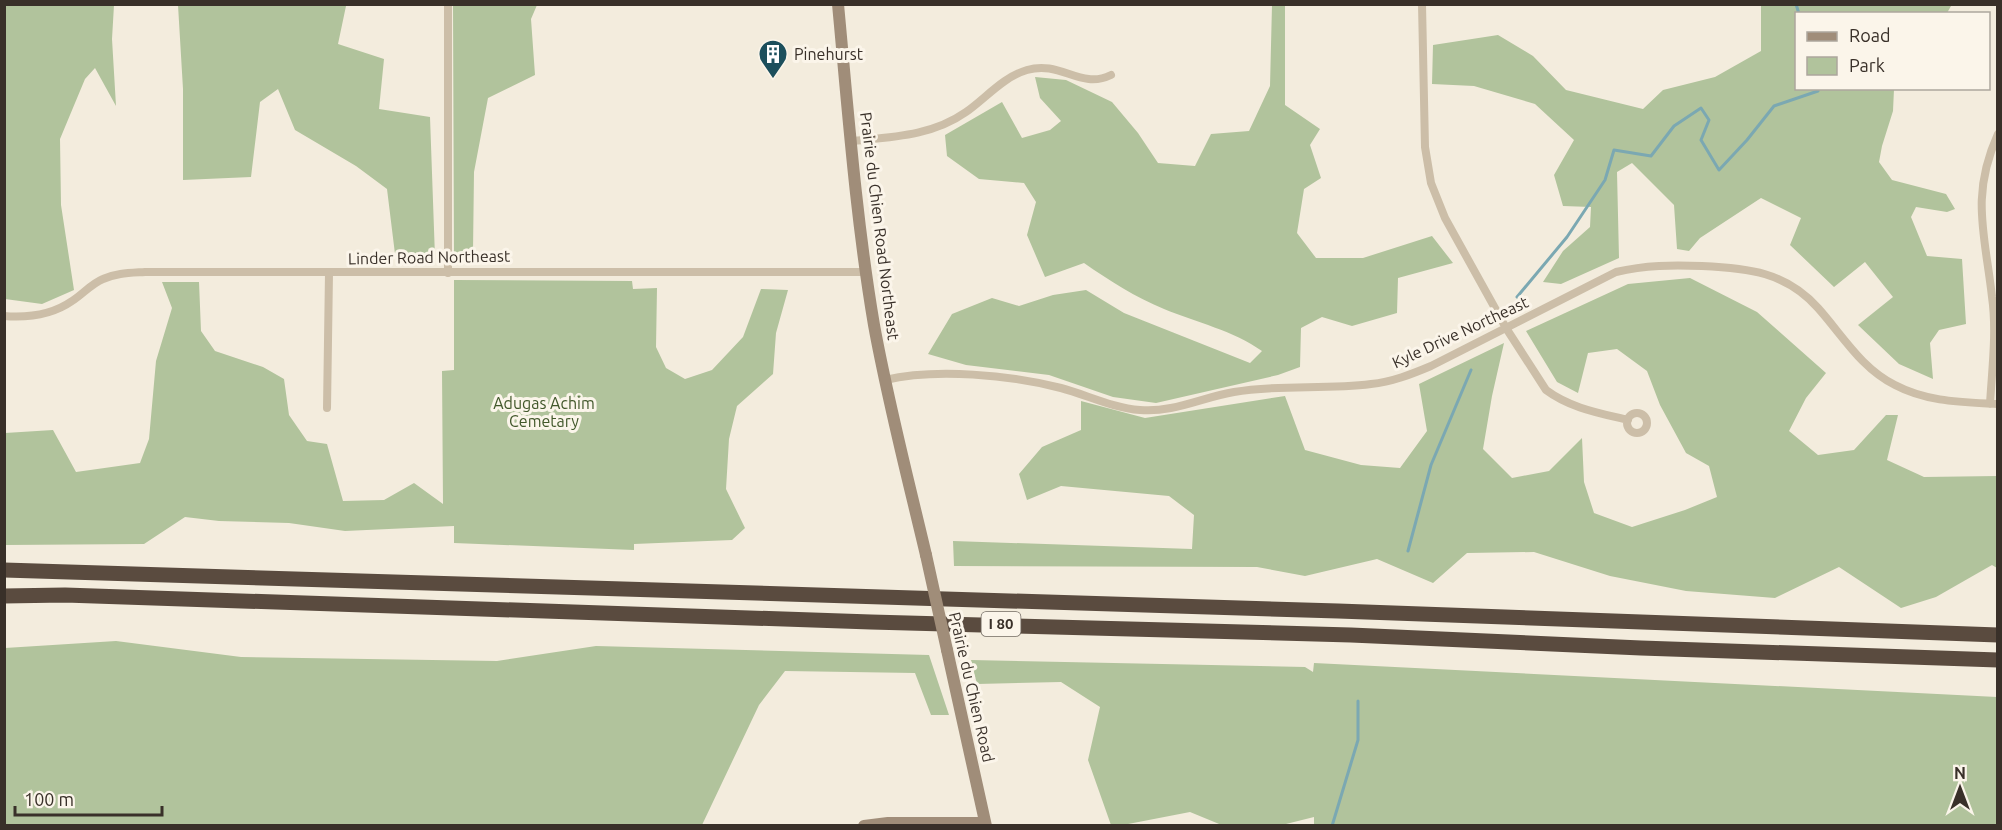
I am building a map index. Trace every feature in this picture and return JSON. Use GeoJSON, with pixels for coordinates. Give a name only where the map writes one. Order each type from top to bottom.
{"type":"FeatureCollection","features":[{"type":"Feature","properties":{"kind":"highway","name":"I 80"},"geometry":{"type":"LineString","coordinates":[[4,570],[1326,610],[1998,636]]}},
{"type":"Feature","properties":{"kind":"highway","name":"I 80"},"geometry":{"type":"LineString","coordinates":[[4,599],[65,596],[1351,635],[1998,660]]}},
{"type":"Feature","properties":{"kind":"street"},"geometry":{"type":"LineString","coordinates":[[448,4],[448,273]]}},
{"type":"Feature","properties":{"kind":"street","name":"Prairie du Chien Road Northeast"},"geometry":{"type":"LineString","coordinates":[[838,4],[866,272],[885,380],[926,555]]}},
{"type":"Feature","properties":{"kind":"street"},"geometry":{"type":"LineString","coordinates":[[1422,4],[1425,147],[1431,183],[1445,218],[1538,381],[1555,397],[1577,407],[1628,420]]}},
{"type":"Feature","properties":{"kind":"street"},"geometry":{"type":"LineString","coordinates":[[852,141],[907,136],[940,127],[968,111],[1009,78],[1029,69],[1053,68],[1093,81],[1111,75]]}},
{"type":"Feature","properties":{"kind":"street"},"geometry":{"type":"LineString","coordinates":[[1994,404],[1994,324],[1980,210],[1984,169],[1998,134]]}},
{"type":"Feature","properties":{"kind":"street","name":"Kyle Drive Northeast"},"geometry":{"type":"LineString","coordinates":[[885,380],[918,374],[1008,378],[1064,388],[1125,408],[1153,411],[1170,409],[1232,392],[1263,388],[1353,386],[1390,381],[1431,366],[1616,272],[1648,265],[1741,268],[1775,277],[1804,294],[1860,359],[1895,385],[1932,399],[1994,404]]}},
{"type":"Feature","properties":{"kind":"street","name":"Linder Road Northeast"},"geometry":{"type":"LineString","coordinates":[[4,316],[36,316],[51,311],[72,301],[100,280],[121,274],[530,271],[866,272]]}},
{"type":"Feature","properties":{"kind":"street"},"geometry":{"type":"LineString","coordinates":[[327,408],[329,273]]}},
{"type":"Feature","properties":{"kind":"street","name":"Prairie du Chien Road"},"geometry":{"type":"LineString","coordinates":[[926,555],[985,824]]}},
{"type":"Feature","properties":{"kind":"street"},"geometry":{"type":"LineString","coordinates":[[864,825],[888,823],[985,824]]}},
{"type":"Feature","properties":{"kind":"green space"},"geometry":{"type":"Polygon","coordinates":[[[5,4],[114,5],[112,39],[116,106],[95,68],[85,79],[60,139],[61,205],[74,290],[42,304],[5,299],[5,4]]]}},
{"type":"Feature","properties":{"kind":"green space"},"geometry":{"type":"Polygon","coordinates":[[[178,5],[353,5],[346,6],[338,44],[384,59],[379,109],[430,117],[435,257],[395,254],[387,189],[356,166],[295,130],[278,89],[260,102],[251,177],[183,180],[183,89],[178,5]]]}},
{"type":"Feature","properties":{"kind":"green space"},"geometry":{"type":"Polygon","coordinates":[[[453,5],[537,5],[531,19],[535,75],[488,98],[474,172],[473,251],[454,256],[453,5]]]}},
{"type":"Feature","properties":{"kind":"green space"},"geometry":{"type":"Polygon","coordinates":[[[1272,5],[1285,5],[1285,105],[1320,129],[1310,145],[1321,178],[1304,189],[1297,233],[1316,258],[1363,258],[1432,236],[1453,263],[1398,278],[1397,313],[1352,326],[1322,317],[1301,328],[1300,367],[1278,375],[1156,403],[1113,397],[1049,375],[966,365],[928,354],[952,314],[992,298],[1019,306],[1053,295],[1086,290],[1124,313],[1250,363],[1262,351],[1227,332],[1143,299],[1084,263],[1045,277],[1027,235],[1036,202],[1024,183],[979,179],[947,156],[945,135],[1002,102],[1022,138],[1050,130],[1061,121],[1040,98],[1035,77],[1066,80],[1112,102],[1138,133],[1158,163],[1195,166],[1211,134],[1249,131],[1270,86],[1272,5]]]}},
{"type":"Feature","properties":{"kind":"green space"},"geometry":{"type":"Polygon","coordinates":[[[1761,5],[1951,6],[1948,12],[1795,12],[1795,90],[1894,90],[1893,111],[1879,162],[1892,180],[1946,194],[1955,209],[1947,212],[1916,207],[1911,217],[1927,256],[1962,259],[1966,324],[1939,330],[1930,343],[1933,379],[1899,364],[1858,325],[1893,297],[1865,262],[1834,287],[1790,245],[1801,218],[1761,198],[1700,238],[1689,251],[1677,249],[1674,205],[1632,163],[1617,172],[1619,258],[1561,284],[1543,282],[1563,251],[1590,227],[1591,207],[1563,206],[1554,175],[1574,140],[1535,104],[1474,86],[1432,84],[1433,45],[1498,35],[1533,56],[1566,90],[1643,109],[1663,90],[1715,77],[1761,51],[1761,5]]]}},
{"type":"Feature","properties":{"kind":"green space"},"geometry":{"type":"Polygon","coordinates":[[[1690,278],[1757,312],[1826,373],[1806,398],[1789,431],[1818,455],[1854,450],[1886,415],[1898,415],[1887,460],[1924,477],[1997,476],[1997,568],[1992,565],[1936,597],[1901,608],[1839,567],[1775,598],[1686,591],[1610,576],[1534,552],[1467,553],[1433,583],[1377,559],[1305,576],[1257,567],[954,566],[953,541],[1192,549],[1194,515],[1169,496],[1061,486],[1027,500],[1019,474],[1042,447],[1081,430],[1081,401],[1145,418],[1285,396],[1305,450],[1361,465],[1400,468],[1427,431],[1419,384],[1504,343],[1483,449],[1512,478],[1549,471],[1582,438],[1584,482],[1594,513],[1632,527],[1685,510],[1717,497],[1709,466],[1686,453],[1660,405],[1647,371],[1617,349],[1588,353],[1578,393],[1557,382],[1526,331],[1628,284],[1690,278]]]}},
{"type":"Feature","properties":{"kind":"green space","name":"Adugas Achim Cemetary"},"geometry":{"type":"Polygon","coordinates":[[[454,280],[632,281],[633,289],[657,288],[656,347],[666,368],[685,379],[712,370],[743,337],[761,289],[788,290],[776,333],[773,374],[737,406],[729,439],[726,489],[745,528],[732,540],[634,544],[634,550],[454,543],[454,526],[345,531],[289,523],[219,521],[185,517],[144,544],[5,545],[5,433],[53,430],[76,472],[140,463],[149,439],[156,361],[172,308],[162,282],[199,282],[201,331],[215,351],[263,367],[284,379],[289,415],[307,441],[327,444],[343,501],[384,500],[414,483],[443,504],[442,371],[454,370],[454,280]]]}},
{"type":"Feature","properties":{"kind":"green space"},"geometry":{"type":"Polygon","coordinates":[[[116,641],[241,657],[497,661],[596,646],[929,655],[949,715],[931,715],[915,673],[785,671],[759,705],[702,825],[5,825],[5,648],[116,641]]]}},
{"type":"Feature","properties":{"kind":"green space"},"geometry":{"type":"Polygon","coordinates":[[[971,660],[1305,667],[1313,672],[1314,663],[1997,697],[1997,825],[1314,826],[1314,817],[1282,825],[1224,826],[1190,812],[1123,825],[1111,825],[1088,760],[1100,707],[1061,682],[977,684],[971,660]]]}},
{"type":"Feature","properties":{"kind":"waterway"},"geometry":{"type":"LineString","coordinates":[[1796,4],[1798,12]]}},
{"type":"Feature","properties":{"kind":"waterway"},"geometry":{"type":"LineString","coordinates":[[1517,297],[1567,237],[1605,180],[1614,150],[1651,156],[1674,126],[1701,108],[1709,120],[1701,140],[1719,170],[1774,106],[1818,90]]}},
{"type":"Feature","properties":{"kind":"waterway"},"geometry":{"type":"LineString","coordinates":[[1408,551],[1431,465],[1471,370]]}},
{"type":"Feature","properties":{"kind":"waterway"},"geometry":{"type":"LineString","coordinates":[[1332,826],[1358,740],[1358,701]]}},
{"type":"Feature","properties":{"kind":"place","name":"Pinehurst"},"geometry":{"type":"Point","coordinates":[773,80]}}]}
